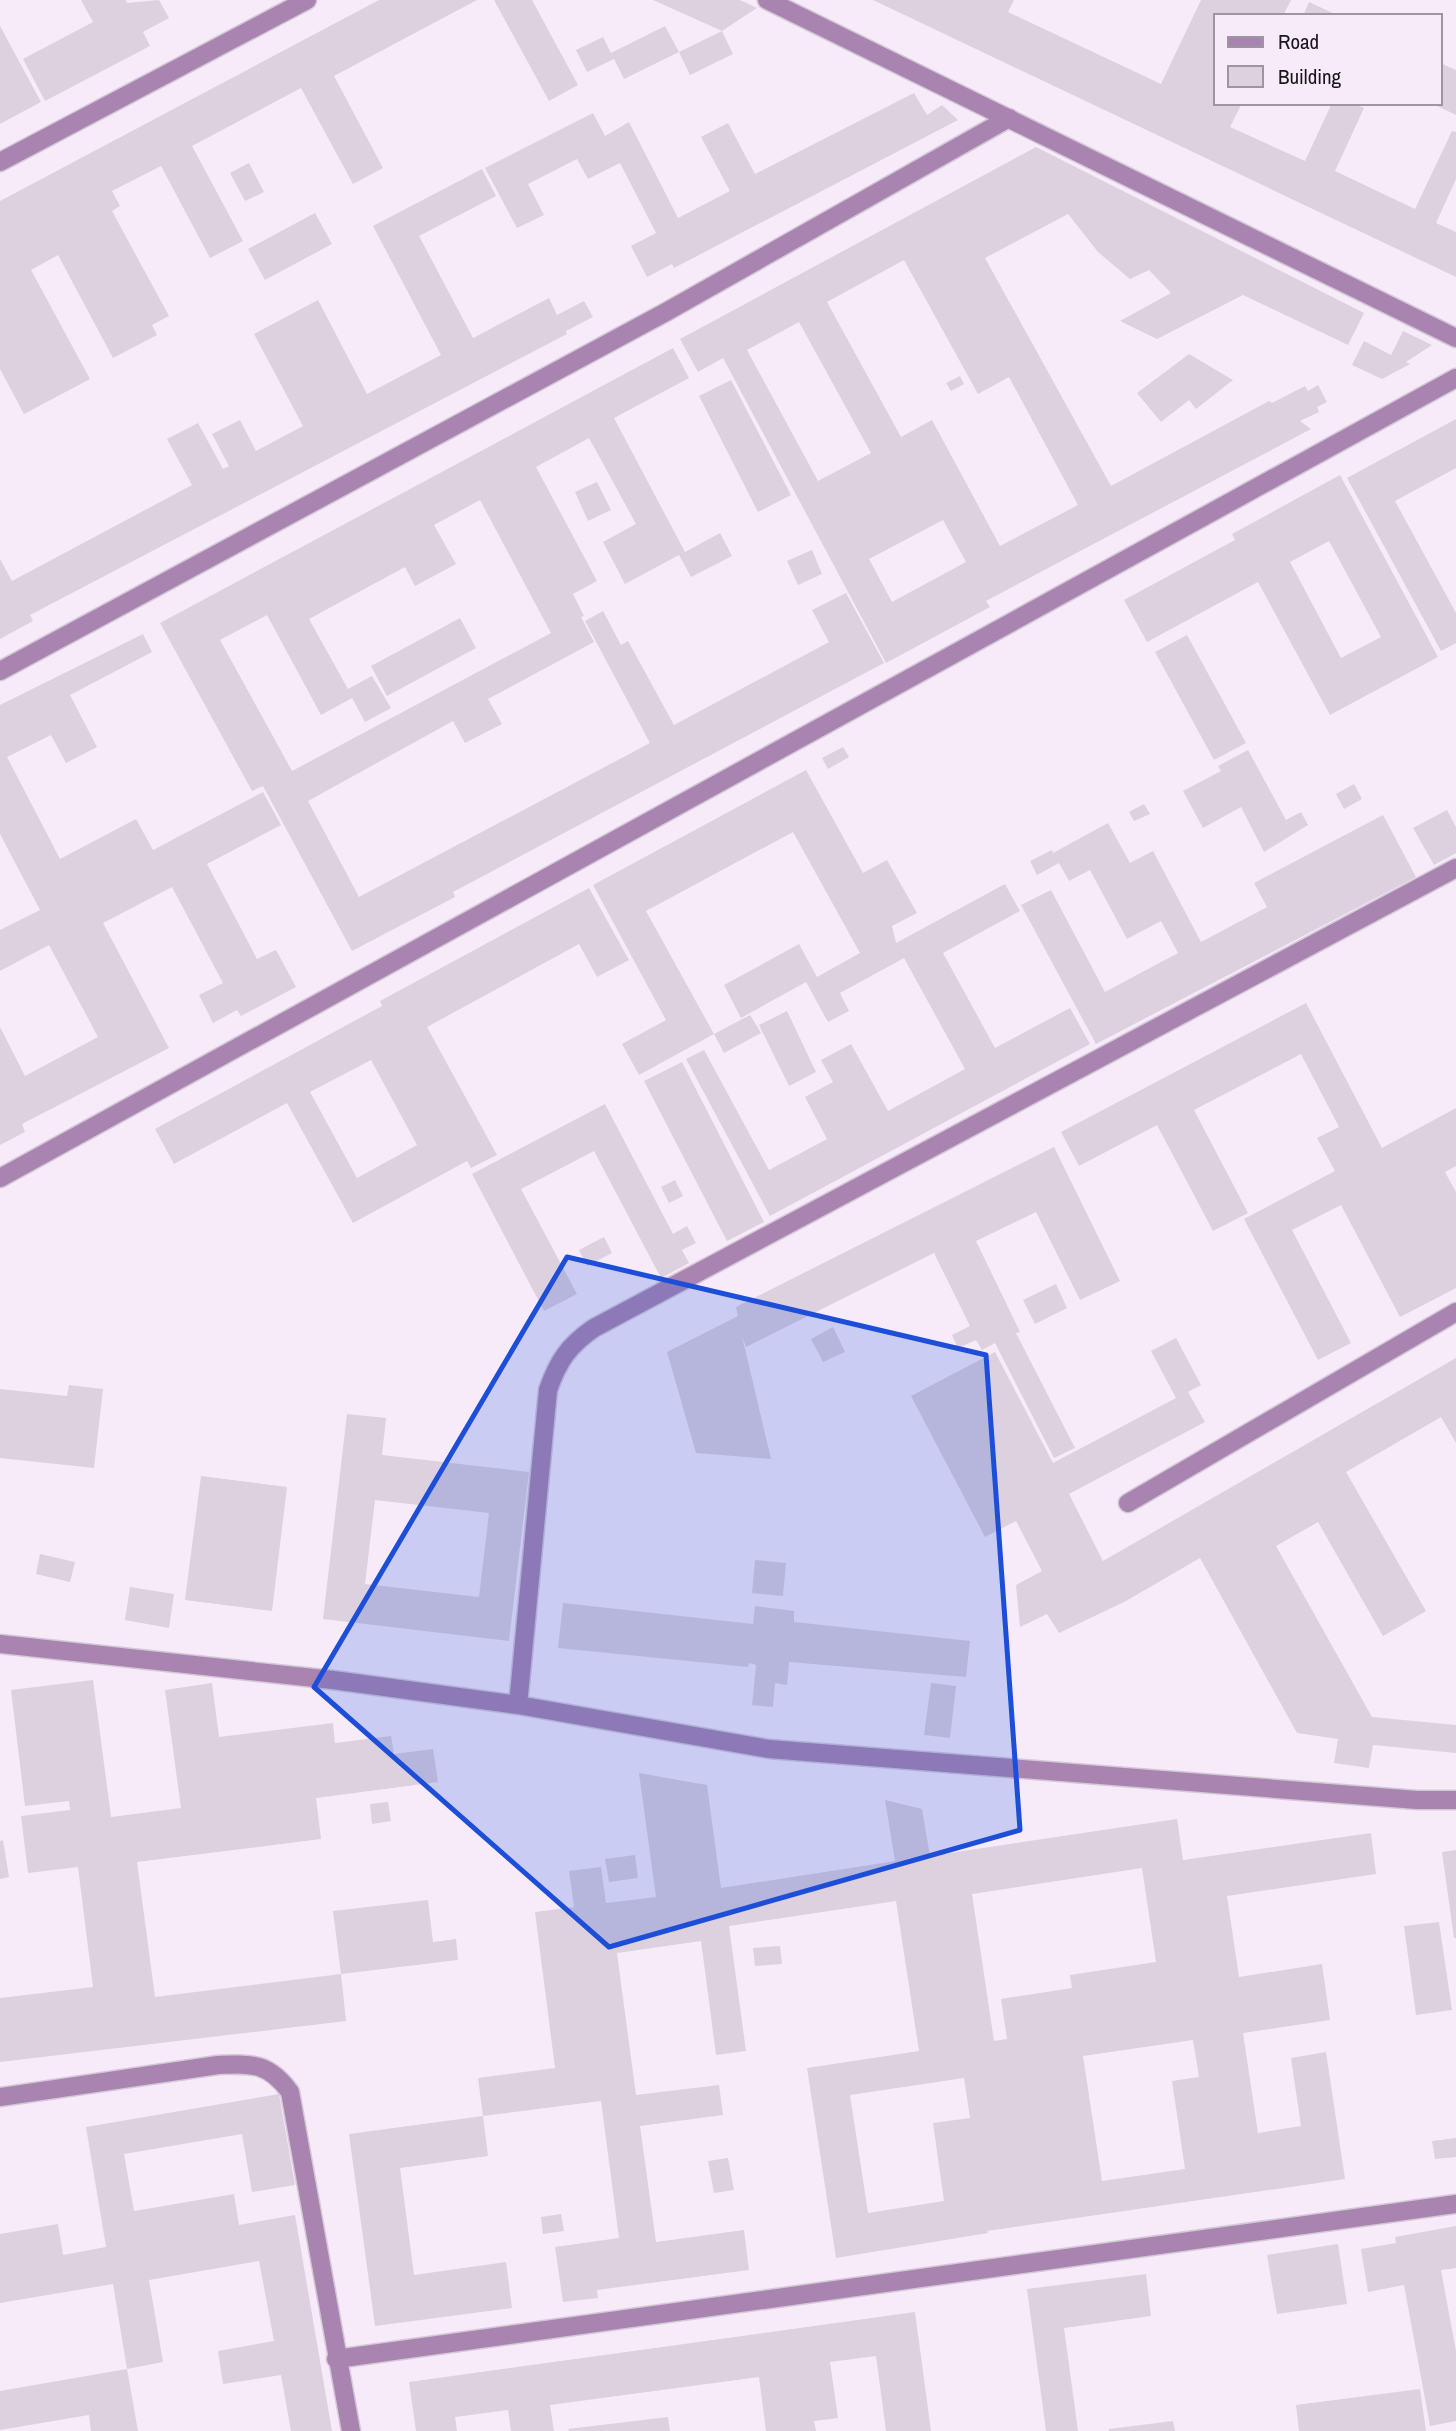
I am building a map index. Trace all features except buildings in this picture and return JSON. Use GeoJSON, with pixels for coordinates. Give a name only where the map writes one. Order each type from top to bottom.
{"type":"FeatureCollection","features":[{"type":"Feature","properties":{"kind":"street"},"geometry":{"type":"LineString","coordinates":[[0,162],[307,0]]}},
{"type":"Feature","properties":{"kind":"street"},"geometry":{"type":"LineString","coordinates":[[767,0],[1456,338]]}},
{"type":"Feature","properties":{"kind":"street"},"geometry":{"type":"LineString","coordinates":[[0,671],[666,312],[1009,118]]}},
{"type":"Feature","properties":{"kind":"street"},"geometry":{"type":"LineString","coordinates":[[0,1178],[1456,378]]}},
{"type":"Feature","properties":{"kind":"street"},"geometry":{"type":"LineString","coordinates":[[518,1705],[548,1390],[561,1358],[572,1343],[594,1328],[1456,868]]}},
{"type":"Feature","properties":{"kind":"street"},"geometry":{"type":"LineString","coordinates":[[1128,1503],[1456,1312]]}},
{"type":"Feature","properties":{"kind":"street"},"geometry":{"type":"LineString","coordinates":[[0,1644],[333,1680],[518,1705],[769,1749],[1187,1783],[1456,1800]]}},
{"type":"Feature","properties":{"kind":"street"},"geometry":{"type":"LineString","coordinates":[[0,2097],[218,2065],[255,2065],[278,2075],[290,2092],[351,2431]]}},
{"type":"Feature","properties":{"kind":"street"},"geometry":{"type":"LineString","coordinates":[[336,2359],[1456,2204]]}},
{"type":"Feature","properties":{"kind":"highlighted area"},"geometry":{"type":"Polygon","coordinates":[[[567,1257],[986,1355],[1020,1830],[609,1947],[314,1687],[567,1257]]]}}]}
